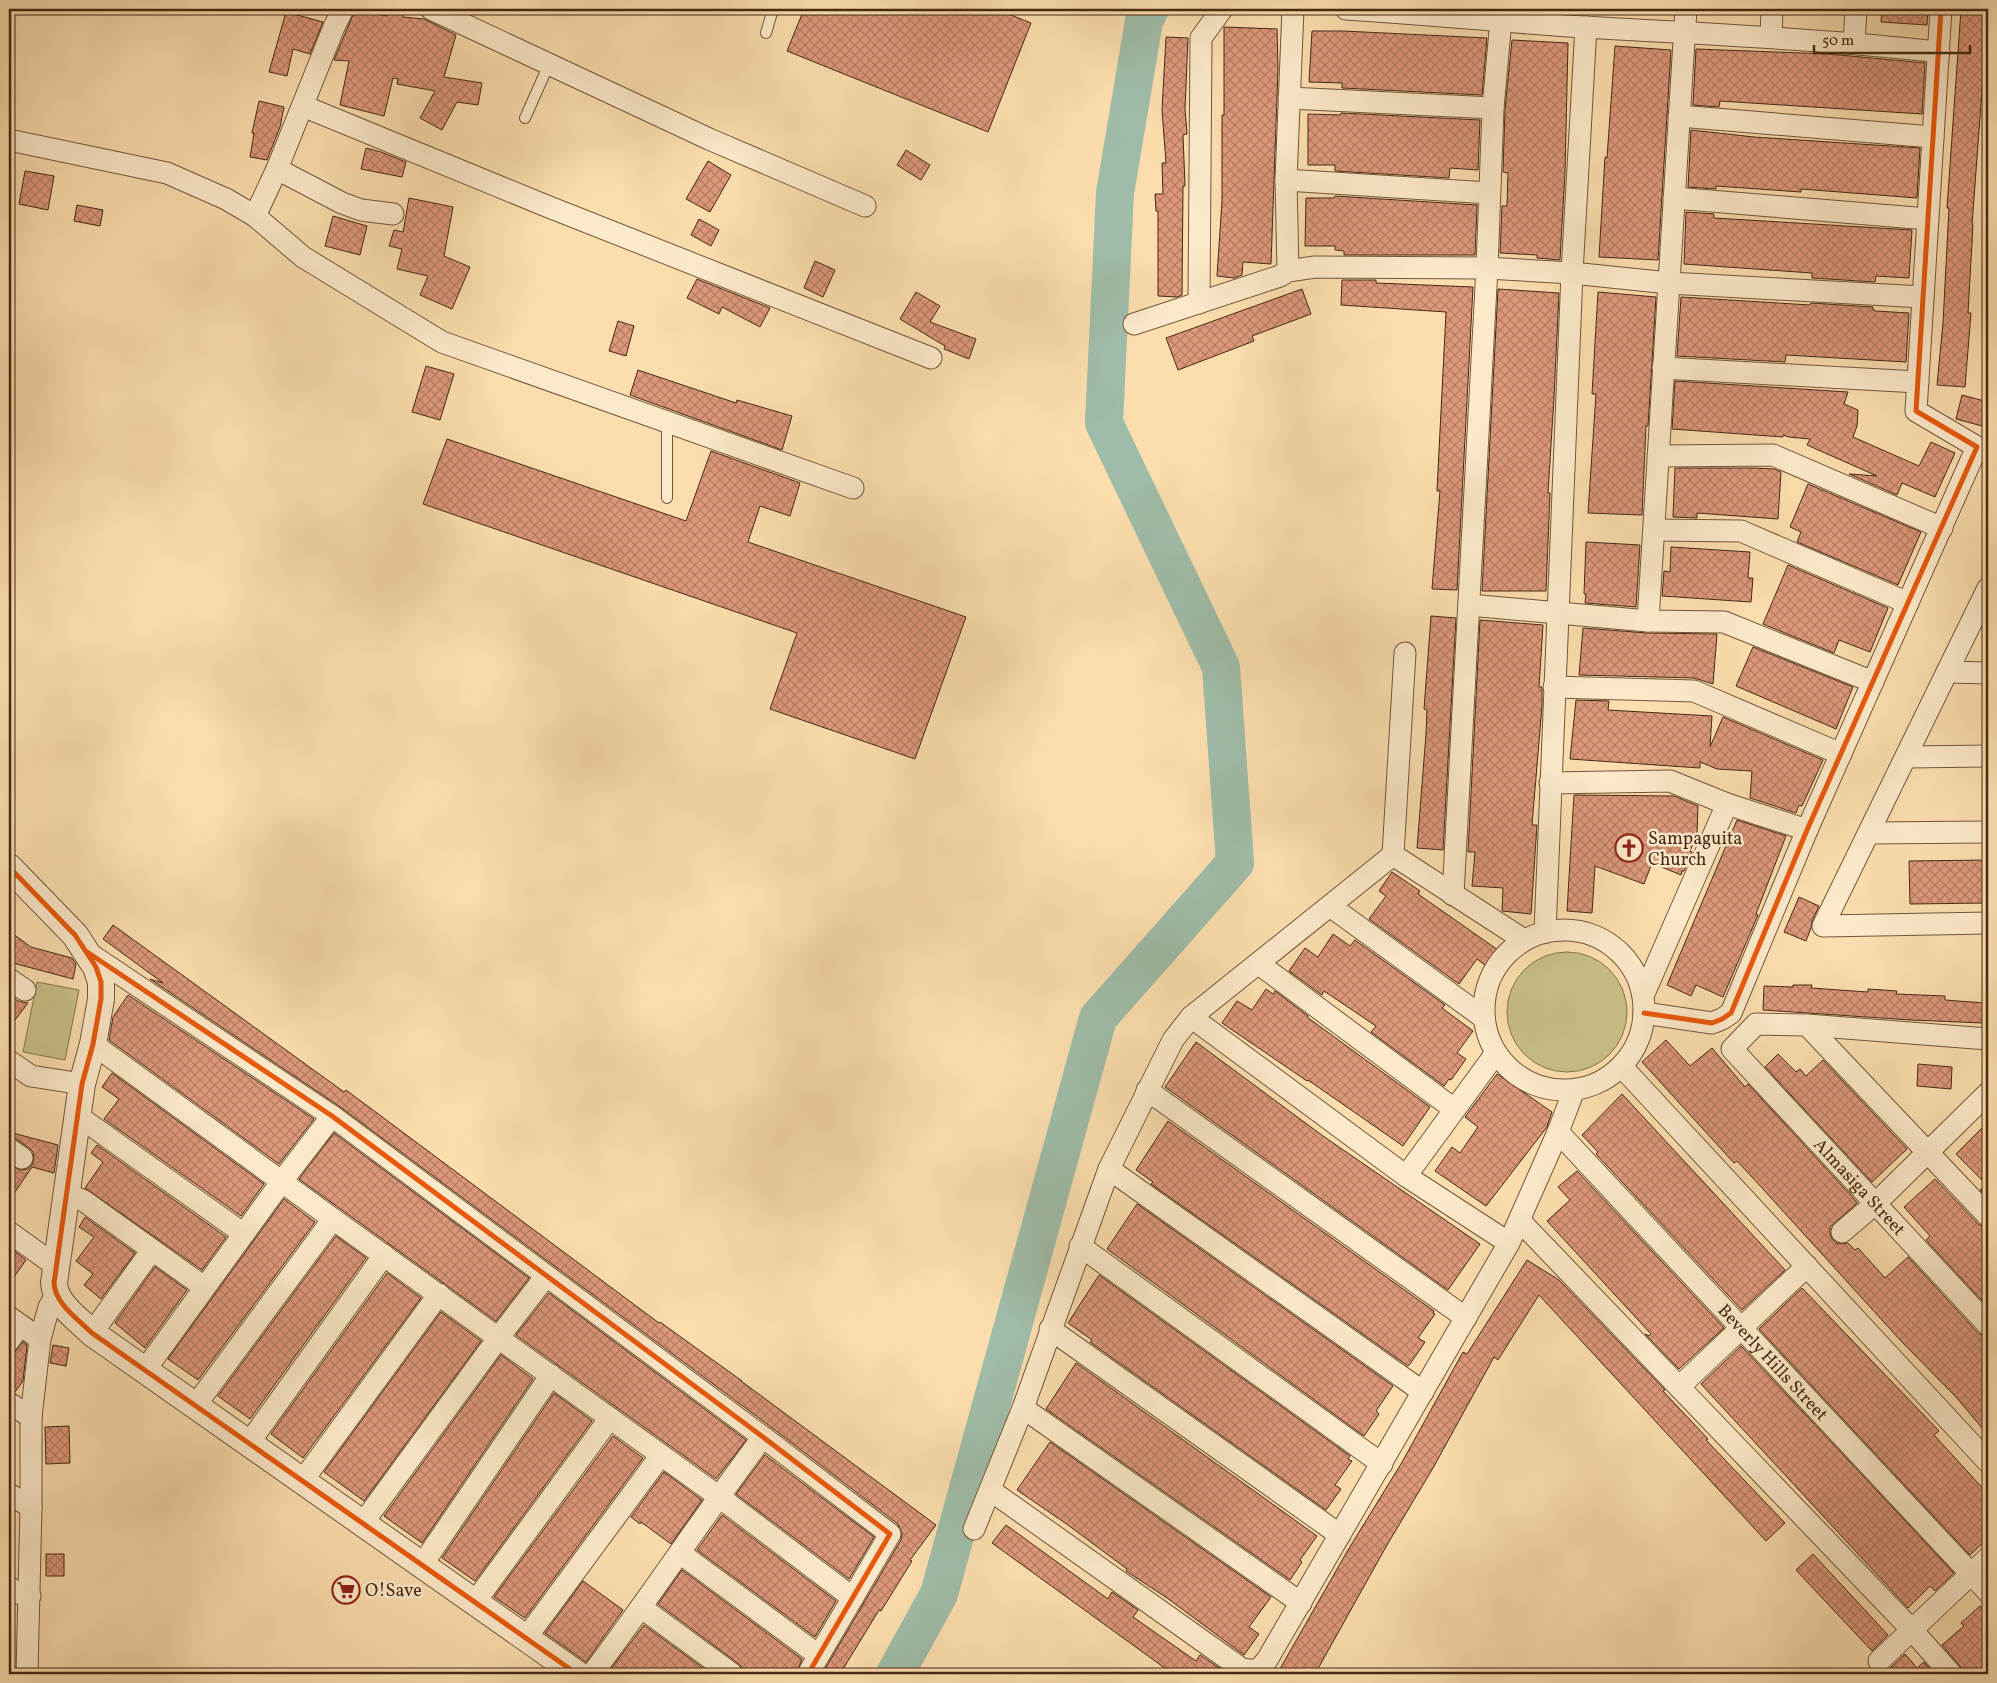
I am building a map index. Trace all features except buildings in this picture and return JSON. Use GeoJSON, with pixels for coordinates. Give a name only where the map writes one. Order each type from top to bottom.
{"type":"FeatureCollection","features":[{"type":"Feature","properties":{"kind":"street"},"geometry":{"type":"LineString","coordinates":[[256,216],[343,9]]}},
{"type":"Feature","properties":{"kind":"street"},"geometry":{"type":"LineString","coordinates":[[431,9],[709,139],[865,206]]}},
{"type":"Feature","properties":{"kind":"street"},"geometry":{"type":"LineString","coordinates":[[1199,303],[1201,38],[1222,9]]}},
{"type":"Feature","properties":{"kind":"street"},"geometry":{"type":"LineString","coordinates":[[1288,271],[1286,180],[1293,9]]}},
{"type":"Feature","properties":{"kind":"street"},"geometry":{"type":"LineString","coordinates":[[1346,9],[1597,21],[1684,33],[1854,42],[1939,52]]}},
{"type":"Feature","properties":{"kind":"street"},"geometry":{"type":"LineString","coordinates":[[1648,621],[1686,9]]}},
{"type":"Feature","properties":{"kind":"street"},"geometry":{"type":"LineString","coordinates":[[1771,37],[1772,9]]}},
{"type":"Feature","properties":{"kind":"street"},"geometry":{"type":"LineString","coordinates":[[1854,42],[1856,9]]}},
{"type":"Feature","properties":{"kind":"street"},"geometry":{"type":"LineString","coordinates":[[1644,1005],[1712,1023],[1722,1020],[1730,1013],[1807,830],[1977,447],[1916,411],[1941,9]]}},
{"type":"Feature","properties":{"kind":"street"},"geometry":{"type":"LineString","coordinates":[[1453,896],[1487,268],[1493,108],[1513,17]]}},
{"type":"Feature","properties":{"kind":"street"},"geometry":{"type":"LineString","coordinates":[[1545,932],[1572,273],[1597,21]]}},
{"type":"Feature","properties":{"kind":"street"},"geometry":{"type":"LineString","coordinates":[[1290,98],[1493,108]]}},
{"type":"Feature","properties":{"kind":"street"},"geometry":{"type":"LineString","coordinates":[[303,106],[544,205],[931,358]]}},
{"type":"Feature","properties":{"kind":"street"},"geometry":{"type":"LineString","coordinates":[[1679,116],[1933,137]]}},
{"type":"Feature","properties":{"kind":"street"},"geometry":{"type":"LineString","coordinates":[[9,140],[167,173],[226,199],[256,216],[302,257],[442,342],[853,488]]}},
{"type":"Feature","properties":{"kind":"street"},"geometry":{"type":"LineString","coordinates":[[277,169],[342,203],[362,210],[393,214]]}},
{"type":"Feature","properties":{"kind":"street"},"geometry":{"type":"LineString","coordinates":[[1286,180],[1489,193]]}},
{"type":"Feature","properties":{"kind":"street"},"geometry":{"type":"LineString","coordinates":[[1674,198],[1928,219]]}},
{"type":"Feature","properties":{"kind":"street"},"geometry":{"type":"LineString","coordinates":[[1134,324],[1280,276],[1288,271],[1315,267],[1487,268],[1572,273],[1668,283],[1924,297]]}},
{"type":"Feature","properties":{"kind":"street"},"geometry":{"type":"LineString","coordinates":[[1663,368],[1918,382]]}},
{"type":"Feature","properties":{"kind":"street"},"geometry":{"type":"LineString","coordinates":[[1658,456],[1773,455],[1942,528]]}},
{"type":"Feature","properties":{"kind":"street"},"geometry":{"type":"LineString","coordinates":[[1654,530],[1741,531],[1908,604]]}},
{"type":"Feature","properties":{"kind":"street"},"geometry":{"type":"LineString","coordinates":[[1988,590],[1823,926],[1988,923]]}},
{"type":"Feature","properties":{"kind":"street"},"geometry":{"type":"LineString","coordinates":[[1469,605],[1648,621],[1724,622],[1873,682]]}},
{"type":"Feature","properties":{"kind":"street"},"geometry":{"type":"LineString","coordinates":[[974,1530],[1023,1408],[1109,1169],[1173,1040],[1191,1017],[1393,855],[1405,653]]}},
{"type":"Feature","properties":{"kind":"street"},"geometry":{"type":"LineString","coordinates":[[1947,672],[1988,673]]}},
{"type":"Feature","properties":{"kind":"street"},"geometry":{"type":"LineString","coordinates":[[1554,687],[1694,692],[1841,754]]}},
{"type":"Feature","properties":{"kind":"street"},"geometry":{"type":"LineString","coordinates":[[1906,756],[1988,756]]}},
{"type":"Feature","properties":{"kind":"street"},"geometry":{"type":"LineString","coordinates":[[1550,783],[1670,781],[1727,804],[1807,830]]}},
{"type":"Feature","properties":{"kind":"street"},"geometry":{"type":"LineString","coordinates":[[1644,1005],[1634,972],[1618,952],[1596,937],[1571,930],[1545,932],[1524,940],[1506,954],[1492,973],[1485,994],[1484,1018],[1488,1036],[1496,1053],[1516,1075],[1544,1088],[1574,1090],[1591,1086],[1608,1078],[1622,1067],[1634,1051],[1641,1033],[1644,1005],[1727,804]]}},
{"type":"Feature","properties":{"kind":"street"},"geometry":{"type":"LineString","coordinates":[[1869,833],[1988,832]]}},
{"type":"Feature","properties":{"kind":"street"},"geometry":{"type":"LineString","coordinates":[[1393,855],[1453,896],[1524,940]]}},
{"type":"Feature","properties":{"kind":"street"},"geometry":{"type":"LineString","coordinates":[[11,876],[74,935],[96,967],[100,982],[101,999],[93,1044],[82,1084],[56,1266],[54,1283],[56,1294],[92,1333],[577,1674]]}},
{"type":"Feature","properties":{"kind":"street"},"geometry":{"type":"LineString","coordinates":[[1330,906],[1484,1018]]}},
{"type":"Feature","properties":{"kind":"street"},"geometry":{"type":"LineString","coordinates":[[87,952],[332,1116],[890,1534],[808,1674]]}},
{"type":"Feature","properties":{"kind":"street"},"geometry":{"type":"LineString","coordinates":[[1258,964],[1454,1109]]}},
{"type":"Feature","properties":{"kind":"street"},"geometry":{"type":"LineString","coordinates":[[1191,1017],[1406,1176],[1509,1244]]}},
{"type":"Feature","properties":{"kind":"street","name":"Almasiga Street"},"geometry":{"type":"LineString","coordinates":[[1807,1025],[1756,1024],[1732,1049],[1988,1325]]}},
{"type":"Feature","properties":{"kind":"street"},"geometry":{"type":"LineString","coordinates":[[1807,1025],[1988,1039]]}},
{"type":"Feature","properties":{"kind":"street"},"geometry":{"type":"LineString","coordinates":[[1807,1025],[1988,1216]]}},
{"type":"Feature","properties":{"kind":"street"},"geometry":{"type":"LineString","coordinates":[[93,1044],[661,1454],[853,1598]]}},
{"type":"Feature","properties":{"kind":"street"},"geometry":{"type":"LineString","coordinates":[[1406,1176],[1496,1053]]}},
{"type":"Feature","properties":{"kind":"street"},"geometry":{"type":"LineString","coordinates":[[9,1060],[31,1076],[82,1084]]}},
{"type":"Feature","properties":{"kind":"street"},"geometry":{"type":"LineString","coordinates":[[1622,1067],[1988,1462]]}},
{"type":"Feature","properties":{"kind":"street"},"geometry":{"type":"LineString","coordinates":[[1147,1090],[1466,1318]]}},
{"type":"Feature","properties":{"kind":"street"},"geometry":{"type":"LineString","coordinates":[[990,1490],[1242,1669],[1257,1671],[1267,1660],[1301,1603],[1509,1244],[1558,1132],[1574,1090]]}},
{"type":"Feature","properties":{"kind":"street"},"geometry":{"type":"LineString","coordinates":[[1842,1232],[1876,1203],[1988,1093]]}},
{"type":"Feature","properties":{"kind":"street"},"geometry":{"type":"LineString","coordinates":[[78,1116],[244,1234]]}},
{"type":"Feature","properties":{"kind":"street"},"geometry":{"type":"LineString","coordinates":[[145,1370],[282,1181],[332,1116]]}},
{"type":"Feature","properties":{"kind":"street","name":"Beverly Hills Street"},"geometry":{"type":"LineString","coordinates":[[1558,1132],[1988,1592]]}},
{"type":"Feature","properties":{"kind":"street"},"geometry":{"type":"LineString","coordinates":[[1109,1169],[1423,1392]]}},
{"type":"Feature","properties":{"kind":"street"},"geometry":{"type":"LineString","coordinates":[[67,1194],[84,1201],[204,1288]]}},
{"type":"Feature","properties":{"kind":"street"},"geometry":{"type":"LineString","coordinates":[[196,1406],[333,1219]]}},
{"type":"Feature","properties":{"kind":"street"},"geometry":{"type":"LineString","coordinates":[[1520,1221],[1912,1630],[1951,1674]]}},
{"type":"Feature","properties":{"kind":"street"},"geometry":{"type":"LineString","coordinates":[[9,1232],[56,1266]]}},
{"type":"Feature","properties":{"kind":"street"},"geometry":{"type":"LineString","coordinates":[[1080,1246],[1382,1464]]}},
{"type":"Feature","properties":{"kind":"street"},"geometry":{"type":"LineString","coordinates":[[92,1333],[152,1250]]}},
{"type":"Feature","properties":{"kind":"street"},"geometry":{"type":"LineString","coordinates":[[249,1443],[384,1255]]}},
{"type":"Feature","properties":{"kind":"street"},"geometry":{"type":"LineString","coordinates":[[1679,1386],[1807,1266]]}},
{"type":"Feature","properties":{"kind":"street"},"geometry":{"type":"LineString","coordinates":[[362,1523],[498,1337],[546,1276]]}},
{"type":"Feature","properties":{"kind":"street"},"geometry":{"type":"LineString","coordinates":[[27,1674],[30,1596],[31,1417],[40,1339],[49,1307],[56,1294]]}},
{"type":"Feature","properties":{"kind":"street"},"geometry":{"type":"LineString","coordinates":[[303,1480],[438,1294]]}},
{"type":"Feature","properties":{"kind":"street"},"geometry":{"type":"LineString","coordinates":[[12,1328],[40,1339]]}},
{"type":"Feature","properties":{"kind":"street"},"geometry":{"type":"LineString","coordinates":[[1050,1329],[1340,1535]]}},
{"type":"Feature","properties":{"kind":"street"},"geometry":{"type":"LineString","coordinates":[[422,1565],[550,1375]]}},
{"type":"Feature","properties":{"kind":"street"},"geometry":{"type":"LineString","coordinates":[[9,1403],[31,1417]]}},
{"type":"Feature","properties":{"kind":"street"},"geometry":{"type":"LineString","coordinates":[[1023,1408],[1301,1603]]}},
{"type":"Feature","properties":{"kind":"street"},"geometry":{"type":"LineString","coordinates":[[475,1602],[610,1418]]}},
{"type":"Feature","properties":{"kind":"street"},"geometry":{"type":"LineString","coordinates":[[592,1674],[642,1608],[718,1496],[763,1437]]}},
{"type":"Feature","properties":{"kind":"street"},"geometry":{"type":"LineString","coordinates":[[526,1638],[661,1454]]}},
{"type":"Feature","properties":{"kind":"street"},"geometry":{"type":"LineString","coordinates":[[9,1494],[31,1507]]}},
{"type":"Feature","properties":{"kind":"street"},"geometry":{"type":"LineString","coordinates":[[680,1553],[818,1655]]}},
{"type":"Feature","properties":{"kind":"street"},"geometry":{"type":"LineString","coordinates":[[1879,1661],[1988,1558]]}},
{"type":"Feature","properties":{"kind":"street"},"geometry":{"type":"LineString","coordinates":[[9,1587],[17,1593],[30,1596]]}},
{"type":"Feature","properties":{"kind":"street"},"geometry":{"type":"LineString","coordinates":[[642,1608],[732,1674]]}},
{"type":"Feature","properties":{"kind":"lane"},"geometry":{"type":"LineString","coordinates":[[766,33],[773,9]]}},
{"type":"Feature","properties":{"kind":"lane"},"geometry":{"type":"LineString","coordinates":[[524,118],[549,64]]}},
{"type":"Feature","properties":{"kind":"lane"},"geometry":{"type":"LineString","coordinates":[[667,423],[667,498]]}},
{"type":"Feature","properties":{"kind":"shaded area"},"geometry":{"type":"Polygon","coordinates":[[[1567,952],[1590,956],[1610,969],[1623,989],[1627,1012],[1623,1035],[1610,1055],[1590,1068],[1567,1072],[1544,1068],[1524,1055],[1511,1035],[1507,1012],[1511,989],[1524,969],[1544,956],[1567,952]]]}},
{"type":"Feature","properties":{"kind":"shaded area"},"geometry":{"type":"Polygon","coordinates":[[[37,982],[79,990],[65,1060],[23,1052],[37,982]]]}},
{"type":"Feature","properties":{"kind":"waterway"},"geometry":{"type":"LineString","coordinates":[[895,1674],[939,1594],[1098,1018],[1235,863],[1221,667],[1104,423],[1115,193],[1144,21],[1150,9]]}},
{"type":"Feature","properties":{"kind":"cycle path"},"geometry":{"type":"LineString","coordinates":[[1644,1013],[1712,1023],[1731,1013],[1807,830],[1977,447],[1916,411],[1941,9]]}},
{"type":"Feature","properties":{"kind":"cycle path"},"geometry":{"type":"LineString","coordinates":[[9,867],[75,935],[96,967],[101,982],[101,999],[93,1044],[82,1084],[54,1283],[58,1298],[74,1317],[92,1333],[577,1674]]}},
{"type":"Feature","properties":{"kind":"cycle path"},"geometry":{"type":"LineString","coordinates":[[87,952],[332,1116],[890,1534],[808,1674]]}},
{"type":"Feature","properties":{"kind":"place","name":"Sampaguita Church"},"geometry":{"type":"Point","coordinates":[1629,848]}},
{"type":"Feature","properties":{"kind":"place","name":"O!Save"},"geometry":{"type":"Point","coordinates":[346,1590]}}]}
